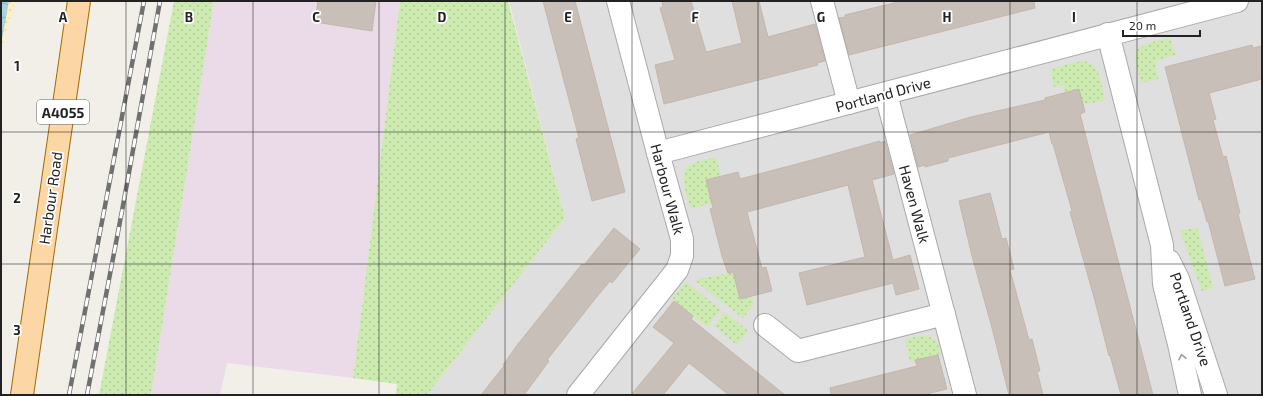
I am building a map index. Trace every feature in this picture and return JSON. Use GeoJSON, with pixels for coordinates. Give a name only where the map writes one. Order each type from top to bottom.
{"type":"FeatureCollection","features":[{"type":"Feature","properties":{"kind":"main road","name":"Harbour Road"},"geometry":{"type":"LineString","coordinates":[[22,395],[79,1]]}},
{"type":"Feature","properties":{"kind":"street","name":"Harbour Walk"},"geometry":{"type":"LineString","coordinates":[[578,395],[677,270],[682,256],[682,240],[618,1]]}},
{"type":"Feature","properties":{"kind":"street"},"geometry":{"type":"LineString","coordinates":[[822,1],[849,103]]}},
{"type":"Feature","properties":{"kind":"street","name":"Portland Drive"},"geometry":{"type":"LineString","coordinates":[[658,153],[1238,1]]}},
{"type":"Feature","properties":{"kind":"street","name":"Portland Drive"},"geometry":{"type":"LineString","coordinates":[[1108,34],[1162,245],[1178,279],[1216,395]]}},
{"type":"Feature","properties":{"kind":"street","name":"Haven Walk"},"geometry":{"type":"LineString","coordinates":[[886,94],[965,395]]}},
{"type":"Feature","properties":{"kind":"street","name":"Portland Drive"},"geometry":{"type":"LineString","coordinates":[[1162,245],[1164,284],[1190,395]]}},
{"type":"Feature","properties":{"kind":"street"},"geometry":{"type":"LineString","coordinates":[[765,324],[798,351],[944,314]]}},
{"type":"Feature","properties":{"kind":"shaded area"},"geometry":{"type":"Polygon","coordinates":[[[214,1],[400,1],[353,378],[227,363],[220,395],[151,395],[214,1]]]}},
{"type":"Feature","properties":{"kind":"shaded area"},"geometry":{"type":"Polygon","coordinates":[[[509,1],[1262,1],[1262,395],[427,395],[565,218],[509,1]]]}},
{"type":"Feature","properties":{"kind":"green space"},"geometry":{"type":"Polygon","coordinates":[[[174,1],[214,1],[151,395],[99,395],[174,1]]]}},
{"type":"Feature","properties":{"kind":"green space"},"geometry":{"type":"Polygon","coordinates":[[[400,1],[508,1],[565,218],[427,395],[396,395],[397,384],[353,378],[400,1]]]}},
{"type":"Feature","properties":{"kind":"green space"},"geometry":{"type":"Polygon","coordinates":[[[1170,38],[1175,55],[1155,61],[1158,79],[1141,83],[1135,61],[1138,49],[1148,44],[1170,38]]]}},
{"type":"Feature","properties":{"kind":"green space"},"geometry":{"type":"Polygon","coordinates":[[[1081,61],[1087,62],[1096,69],[1099,74],[1105,100],[1083,105],[1079,89],[1065,93],[1063,85],[1054,87],[1050,69],[1081,61]]]}},
{"type":"Feature","properties":{"kind":"green space"},"geometry":{"type":"Polygon","coordinates":[[[716,157],[721,176],[706,180],[712,203],[691,209],[684,181],[685,171],[689,165],[716,157]]]}},
{"type":"Feature","properties":{"kind":"green space"},"geometry":{"type":"Polygon","coordinates":[[[1197,227],[1213,288],[1202,291],[1180,231],[1197,227]]]}},
{"type":"Feature","properties":{"kind":"green space"},"geometry":{"type":"Polygon","coordinates":[[[733,272],[740,299],[752,296],[754,304],[743,318],[694,280],[733,272]]]}},
{"type":"Feature","properties":{"kind":"green space"},"geometry":{"type":"Polygon","coordinates":[[[686,282],[721,310],[707,327],[672,299],[686,282]]]}},
{"type":"Feature","properties":{"kind":"green space"},"geometry":{"type":"Polygon","coordinates":[[[725,312],[748,331],[737,345],[714,326],[725,312]]]}},
{"type":"Feature","properties":{"kind":"green space"},"geometry":{"type":"Polygon","coordinates":[[[920,336],[929,337],[935,340],[941,354],[910,362],[905,339],[920,336]]]}},
{"type":"Feature","properties":{"kind":"sand"},"geometry":{"type":"Polygon","coordinates":[[[1,1],[15,1],[1,48],[1,1]]]}},
{"type":"Feature","properties":{"kind":"water"},"geometry":{"type":"Polygon","coordinates":[[[1,1],[9,1],[1,45],[1,1]]]}},
{"type":"Feature","properties":{"kind":"building"},"geometry":{"type":"Polygon","coordinates":[[[318,1],[376,1],[372,31],[315,22],[318,1]]]}},
{"type":"Feature","properties":{"kind":"building"},"geometry":{"type":"Polygon","coordinates":[[[543,1],[575,1],[625,192],[592,201],[576,139],[579,138],[543,1]]]}},
{"type":"Feature","properties":{"kind":"building"},"geometry":{"type":"Polygon","coordinates":[[[662,1],[691,1],[706,52],[742,43],[732,1],[759,1],[768,37],[815,24],[825,61],[817,63],[818,65],[664,104],[655,65],[675,60],[660,8],[663,7],[662,1]]]}},
{"type":"Feature","properties":{"kind":"building"},"geometry":{"type":"Polygon","coordinates":[[[902,1],[1034,1],[1035,8],[849,55],[839,18],[845,17],[845,15],[902,1]]]}},
{"type":"Feature","properties":{"kind":"building"},"geometry":{"type":"Polygon","coordinates":[[[1252,45],[1253,48],[1262,46],[1262,79],[1209,93],[1216,119],[1213,120],[1223,157],[1226,156],[1240,213],[1238,214],[1255,279],[1225,286],[1208,221],[1207,222],[1201,200],[1199,200],[1165,67],[1252,45]]]}},
{"type":"Feature","properties":{"kind":"building"},"geometry":{"type":"Polygon","coordinates":[[[1079,89],[1085,112],[1080,114],[1153,395],[1121,395],[1070,212],[1072,211],[1049,132],[948,158],[948,161],[925,167],[925,165],[918,167],[910,135],[971,117],[1045,100],[1045,98],[1079,89]]]}},
{"type":"Feature","properties":{"kind":"building"},"geometry":{"type":"Polygon","coordinates":[[[880,141],[880,143],[885,141],[894,174],[872,180],[893,260],[910,255],[919,289],[896,295],[893,283],[807,305],[799,273],[865,257],[848,185],[747,212],[762,268],[766,267],[772,291],[740,299],[733,272],[728,273],[722,256],[710,209],[713,208],[706,180],[738,172],[740,179],[880,141]]]}},
{"type":"Feature","properties":{"kind":"building"},"geometry":{"type":"Polygon","coordinates":[[[990,193],[1002,239],[1006,238],[1014,269],[1010,270],[1029,340],[1032,339],[1040,371],[1037,371],[1043,395],[1009,395],[972,256],[959,201],[990,193]]]}},
{"type":"Feature","properties":{"kind":"building"},"geometry":{"type":"Polygon","coordinates":[[[614,228],[640,249],[612,283],[610,281],[595,299],[547,360],[549,361],[524,395],[481,395],[504,366],[503,365],[518,344],[582,264],[584,265],[614,228]]]}},
{"type":"Feature","properties":{"kind":"building"},"geometry":{"type":"Polygon","coordinates":[[[674,301],[693,316],[691,319],[785,395],[729,395],[689,363],[663,395],[631,395],[674,343],[653,327],[674,301]]]}},
{"type":"Feature","properties":{"kind":"building"},"geometry":{"type":"Polygon","coordinates":[[[938,355],[947,389],[922,395],[831,395],[830,388],[917,366],[915,360],[938,355]]]}},
{"type":"Feature","properties":{"kind":"railway"},"geometry":{"type":"LineString","coordinates":[[69,395],[144,1]]}},
{"type":"Feature","properties":{"kind":"railway"},"geometry":{"type":"LineString","coordinates":[[87,395],[160,1]]}}]}
